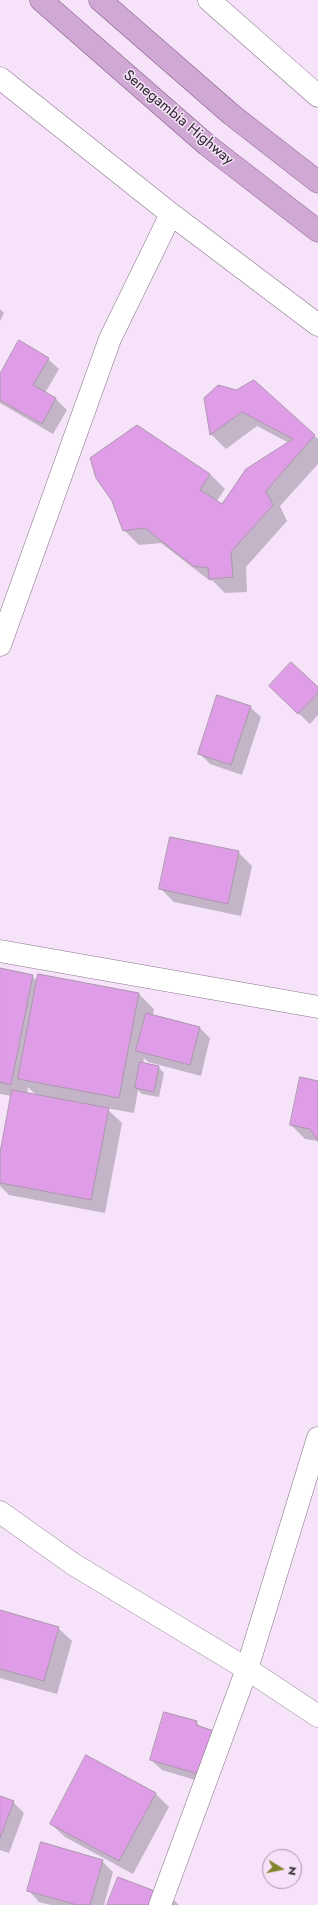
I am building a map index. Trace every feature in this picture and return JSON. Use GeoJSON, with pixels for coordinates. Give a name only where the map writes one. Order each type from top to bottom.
{"type":"FeatureCollection","features":[{"type":"Feature","properties":{"kind":"main road","name":"Senegambia Highway"},"geometry":{"type":"LineString","coordinates":[[41,0],[207,145],[318,231]]}},
{"type":"Feature","properties":{"kind":"main road"},"geometry":{"type":"LineString","coordinates":[[100,0],[232,115],[318,182]]}},
{"type":"Feature","properties":{"kind":"street"},"geometry":{"type":"LineString","coordinates":[[209,0],[318,96]]}},
{"type":"Feature","properties":{"kind":"street"},"geometry":{"type":"LineString","coordinates":[[0,78],[171,214],[318,325]]}},
{"type":"Feature","properties":{"kind":"street"},"geometry":{"type":"LineString","coordinates":[[0,645],[110,339],[171,214]]}},
{"type":"Feature","properties":{"kind":"street"},"geometry":{"type":"LineString","coordinates":[[0,951],[318,1007]]}},
{"type":"Feature","properties":{"kind":"street"},"geometry":{"type":"LineString","coordinates":[[160,1905],[246,1669],[318,1438]]}},
{"type":"Feature","properties":{"kind":"street"},"geometry":{"type":"LineString","coordinates":[[0,1512],[73,1564],[246,1669],[318,1716]]}},
{"type":"Feature","properties":{"kind":"building"},"geometry":{"type":"Polygon","coordinates":[[[19,340],[49,358],[33,385],[56,398],[42,424],[0,400],[0,374],[19,340]]]}},
{"type":"Feature","properties":{"kind":"building"},"geometry":{"type":"Polygon","coordinates":[[[254,380],[315,435],[266,491],[273,505],[231,552],[233,577],[209,579],[208,568],[193,566],[145,528],[123,531],[112,501],[96,478],[90,458],[137,425],[210,474],[200,490],[222,504],[246,469],[293,439],[242,412],[210,435],[204,398],[218,385],[236,390],[254,380]]]}},
{"type":"Feature","properties":{"kind":"building"},"geometry":{"type":"Polygon","coordinates":[[[291,662],[318,687],[318,693],[298,714],[269,686],[291,662]]]}},
{"type":"Feature","properties":{"kind":"building"},"geometry":{"type":"Polygon","coordinates":[[[217,695],[251,706],[231,765],[198,754],[217,695]]]}},
{"type":"Feature","properties":{"kind":"building"},"geometry":{"type":"Polygon","coordinates":[[[170,837],[239,851],[228,904],[159,889],[170,837]]]}},
{"type":"Feature","properties":{"kind":"building"},"geometry":{"type":"Polygon","coordinates":[[[0,968],[33,975],[11,1085],[0,1082],[0,968]]]}},
{"type":"Feature","properties":{"kind":"building"},"geometry":{"type":"Polygon","coordinates":[[[38,974],[139,993],[119,1098],[18,1079],[38,974]]]}},
{"type":"Feature","properties":{"kind":"building"},"geometry":{"type":"Polygon","coordinates":[[[146,1013],[200,1027],[190,1065],[136,1051],[146,1013]]]}},
{"type":"Feature","properties":{"kind":"building"},"geometry":{"type":"Polygon","coordinates":[[[140,1062],[159,1066],[154,1092],[135,1088],[140,1062]]]}},
{"type":"Feature","properties":{"kind":"building"},"geometry":{"type":"Polygon","coordinates":[[[300,1077],[318,1081],[318,1141],[310,1129],[290,1125],[300,1077]]]}},
{"type":"Feature","properties":{"kind":"building"},"geometry":{"type":"Polygon","coordinates":[[[12,1090],[109,1108],[91,1200],[0,1183],[0,1153],[12,1090]]]}},
{"type":"Feature","properties":{"kind":"building"},"geometry":{"type":"Polygon","coordinates":[[[0,1610],[59,1627],[44,1681],[0,1669],[0,1610]]]}},
{"type":"Feature","properties":{"kind":"building"},"geometry":{"type":"Polygon","coordinates":[[[164,1712],[197,1721],[196,1725],[214,1731],[202,1775],[150,1760],[164,1712]]]}},
{"type":"Feature","properties":{"kind":"building"},"geometry":{"type":"Polygon","coordinates":[[[86,1755],[156,1793],[119,1861],[50,1824],[86,1755]]]}},
{"type":"Feature","properties":{"kind":"building"},"geometry":{"type":"Polygon","coordinates":[[[0,1796],[14,1801],[0,1838],[0,1796]]]}},
{"type":"Feature","properties":{"kind":"building"},"geometry":{"type":"Polygon","coordinates":[[[41,1842],[103,1860],[90,1905],[77,1905],[27,1891],[41,1842]]]}},
{"type":"Feature","properties":{"kind":"building"},"geometry":{"type":"Polygon","coordinates":[[[118,1877],[173,1898],[170,1905],[107,1905],[118,1877]]]}}]}
